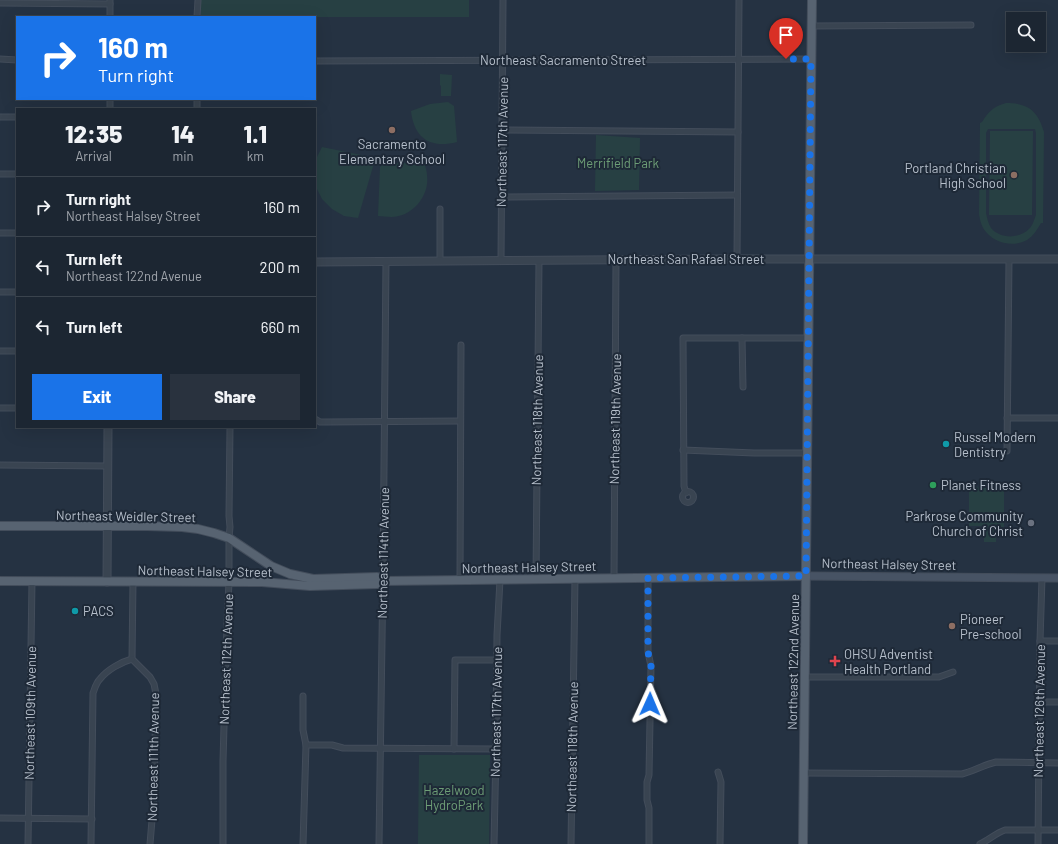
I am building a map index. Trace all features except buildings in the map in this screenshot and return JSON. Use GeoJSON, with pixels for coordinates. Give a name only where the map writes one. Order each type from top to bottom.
{"type":"FeatureCollection","features":[{"type":"Feature","properties":{"kind":"main road","name":"Northeast 122nd Avenue"},"geometry":{"type":"LineString","coordinates":[[803,844],[812,0]]}},
{"type":"Feature","properties":{"kind":"main road","name":"Northeast Weidler Street"},"geometry":{"type":"LineString","coordinates":[[0,526],[193,528],[205,530],[229,538],[271,566],[290,574],[313,579],[377,577],[383,581]]}},
{"type":"Feature","properties":{"kind":"main road","name":"Northeast Halsey Street"},"geometry":{"type":"LineString","coordinates":[[0,581],[262,582],[310,586],[377,584],[383,581],[614,578],[806,576],[1058,578]]}},
{"type":"Feature","properties":{"kind":"street"},"geometry":{"type":"LineString","coordinates":[[198,0],[198,16]]}},
{"type":"Feature","properties":{"kind":"street","name":"Northeast 117th Avenue"},"geometry":{"type":"LineString","coordinates":[[501,260],[503,0]]}},
{"type":"Feature","properties":{"kind":"street"},"geometry":{"type":"LineString","coordinates":[[737,259],[739,0]]}},
{"type":"Feature","properties":{"kind":"street"},"geometry":{"type":"LineString","coordinates":[[0,2],[110,2],[110,16]]}},
{"type":"Feature","properties":{"kind":"street"},"geometry":{"type":"LineString","coordinates":[[812,26],[971,25]]}},
{"type":"Feature","properties":{"kind":"street","name":"Northeast Sacramento Street"},"geometry":{"type":"LineString","coordinates":[[316,61],[811,59]]}},
{"type":"Feature","properties":{"kind":"street"},"geometry":{"type":"LineString","coordinates":[[0,60],[16,60]]}},
{"type":"Feature","properties":{"kind":"street"},"geometry":{"type":"LineString","coordinates":[[0,117],[16,117]]}},
{"type":"Feature","properties":{"kind":"street"},"geometry":{"type":"LineString","coordinates":[[502,130],[738,132]]}},
{"type":"Feature","properties":{"kind":"street"},"geometry":{"type":"LineString","coordinates":[[0,174],[16,174]]}},
{"type":"Feature","properties":{"kind":"street"},"geometry":{"type":"LineString","coordinates":[[501,197],[738,195]]}},
{"type":"Feature","properties":{"kind":"street"},"geometry":{"type":"LineString","coordinates":[[440,209],[440,261]]}},
{"type":"Feature","properties":{"kind":"street"},"geometry":{"type":"LineString","coordinates":[[0,233],[16,233]]}},
{"type":"Feature","properties":{"kind":"street","name":"Northeast San Rafael Street"},"geometry":{"type":"LineString","coordinates":[[316,262],[737,259],[1058,259]]}},
{"type":"Feature","properties":{"kind":"street"},"geometry":{"type":"LineString","coordinates":[[1007,451],[1009,259]]}},
{"type":"Feature","properties":{"kind":"street","name":"Northeast 118th Avenue"},"geometry":{"type":"LineString","coordinates":[[536,579],[539,260]]}},
{"type":"Feature","properties":{"kind":"street","name":"Northeast 119th Avenue"},"geometry":{"type":"LineString","coordinates":[[614,578],[616,260]]}},
{"type":"Feature","properties":{"kind":"street","name":"Northeast 114th Avenue"},"geometry":{"type":"LineString","coordinates":[[379,844],[386,261]]}},
{"type":"Feature","properties":{"kind":"street"},"geometry":{"type":"LineString","coordinates":[[0,292],[16,292]]}},
{"type":"Feature","properties":{"kind":"street"},"geometry":{"type":"LineString","coordinates":[[686,493],[684,486],[683,450],[683,338],[808,338]]}},
{"type":"Feature","properties":{"kind":"street"},"geometry":{"type":"LineString","coordinates":[[742,338],[743,387]]}},
{"type":"Feature","properties":{"kind":"street"},"geometry":{"type":"LineString","coordinates":[[460,580],[461,345]]}},
{"type":"Feature","properties":{"kind":"street"},"geometry":{"type":"LineString","coordinates":[[0,351],[16,351]]}},
{"type":"Feature","properties":{"kind":"street"},"geometry":{"type":"LineString","coordinates":[[0,408],[16,408]]}},
{"type":"Feature","properties":{"kind":"street"},"geometry":{"type":"LineString","coordinates":[[1007,418],[1058,418]]}},
{"type":"Feature","properties":{"kind":"street"},"geometry":{"type":"LineString","coordinates":[[316,419],[320,422],[460,421]]}},
{"type":"Feature","properties":{"kind":"street"},"geometry":{"type":"LineString","coordinates":[[107,582],[108,428]]}},
{"type":"Feature","properties":{"kind":"street","name":"Northeast 112th Avenue"},"geometry":{"type":"LineString","coordinates":[[223,844],[226,623],[229,582],[230,528],[230,428]]}},
{"type":"Feature","properties":{"kind":"street"},"geometry":{"type":"LineString","coordinates":[[683,450],[754,453],[807,453]]}},
{"type":"Feature","properties":{"kind":"street"},"geometry":{"type":"LineString","coordinates":[[0,465],[108,466]]}},
{"type":"Feature","properties":{"kind":"street"},"geometry":{"type":"LineString","coordinates":[[648,578],[648,652],[651,666],[649,775],[647,782],[649,844]]}},
{"type":"Feature","properties":{"kind":"street","name":"Northeast 126th Avenue"},"geometry":{"type":"LineString","coordinates":[[1038,844],[1042,578]]}},
{"type":"Feature","properties":{"kind":"street","name":"Northeast 118th Avenue"},"geometry":{"type":"LineString","coordinates":[[571,844],[575,579]]}},
{"type":"Feature","properties":{"kind":"street","name":"Northeast 117th Avenue"},"geometry":{"type":"LineString","coordinates":[[494,844],[500,580]]}},
{"type":"Feature","properties":{"kind":"street","name":"Northeast 109th Avenue"},"geometry":{"type":"LineString","coordinates":[[28,844],[32,581]]}},
{"type":"Feature","properties":{"kind":"street"},"geometry":{"type":"LineString","coordinates":[[91,844],[93,693],[95,686],[107,672],[132,659],[133,582]]}},
{"type":"Feature","properties":{"kind":"street"},"geometry":{"type":"LineString","coordinates":[[1040,641],[1058,641]]}},
{"type":"Feature","properties":{"kind":"street","name":"Northeast 111th Avenue"},"geometry":{"type":"LineString","coordinates":[[132,659],[150,677],[154,684],[156,694],[154,796],[150,844]]}},
{"type":"Feature","properties":{"kind":"street"},"geometry":{"type":"LineString","coordinates":[[454,749],[455,660],[497,660]]}},
{"type":"Feature","properties":{"kind":"street"},"geometry":{"type":"LineString","coordinates":[[805,677],[940,677],[952,672]]}},
{"type":"Feature","properties":{"kind":"street"},"geometry":{"type":"LineString","coordinates":[[303,844],[306,744],[303,730],[304,696]]}},
{"type":"Feature","properties":{"kind":"street"},"geometry":{"type":"LineString","coordinates":[[1040,702],[1058,702]]}},
{"type":"Feature","properties":{"kind":"street"},"geometry":{"type":"LineString","coordinates":[[306,744],[332,745],[344,748],[496,749]]}},
{"type":"Feature","properties":{"kind":"street"},"geometry":{"type":"LineString","coordinates":[[804,773],[962,774],[996,762],[1058,763]]}},
{"type":"Feature","properties":{"kind":"street"},"geometry":{"type":"LineString","coordinates":[[718,772],[720,782],[720,844]]}},
{"type":"Feature","properties":{"kind":"street"},"geometry":{"type":"LineString","coordinates":[[0,818],[92,818]]}},
{"type":"Feature","properties":{"kind":"street"},"geometry":{"type":"LineString","coordinates":[[980,844],[1005,830],[1058,830]]}},
{"type":"Feature","properties":{"kind":"green space"},"geometry":{"type":"Polygon","coordinates":[[[201,0],[469,0],[469,17],[201,16],[201,0]]]}},
{"type":"Feature","properties":{"kind":"green space"},"geometry":{"type":"Polygon","coordinates":[[[440,74],[452,75],[451,96],[441,96],[440,74]]]}},
{"type":"Feature","properties":{"kind":"green space"},"geometry":{"type":"Polygon","coordinates":[[[448,102],[454,106],[457,142],[439,144],[425,139],[420,135],[416,128],[411,111],[430,104],[448,102]]]}},
{"type":"Feature","properties":{"kind":"green space"},"geometry":{"type":"Polygon","coordinates":[[[1006,103],[1014,103],[1031,110],[1039,119],[1044,132],[1043,223],[1041,223],[1035,233],[1027,240],[1011,244],[1001,242],[991,237],[985,231],[979,214],[980,123],[992,110],[1006,103]],[[988,129],[986,133],[986,213],[991,228],[995,232],[1004,236],[1015,236],[1025,232],[1032,226],[1036,215],[1035,129],[988,129]]]}},
{"type":"Feature","properties":{"kind":"green space"},"geometry":{"type":"Polygon","coordinates":[[[990,131],[1033,131],[1032,215],[989,215],[990,131]]]}},
{"type":"Feature","properties":{"kind":"green space","name":"Merrifield Park"},"geometry":{"type":"Polygon","coordinates":[[[596,135],[640,138],[639,190],[595,191],[596,135]]]}},
{"type":"Feature","properties":{"kind":"green space"},"geometry":{"type":"Polygon","coordinates":[[[322,147],[371,157],[374,163],[358,218],[344,216],[332,209],[322,199],[316,187],[316,159],[322,147]]]}},
{"type":"Feature","properties":{"kind":"green space"},"geometry":{"type":"Polygon","coordinates":[[[424,162],[427,172],[426,190],[418,204],[406,213],[399,216],[378,216],[380,167],[383,164],[424,162]]]}},
{"type":"Feature","properties":{"kind":"green space"},"geometry":{"type":"Polygon","coordinates":[[[969,487],[1004,488],[1004,527],[996,527],[996,542],[984,542],[984,526],[969,526],[969,487]]]}},
{"type":"Feature","properties":{"kind":"green space","name":"Hazelwood HydroPark"},"geometry":{"type":"Polygon","coordinates":[[[419,755],[490,755],[489,844],[418,844],[419,755]]]}},
{"type":"Feature","properties":{"kind":"place","name":"Sacramento Elementary School"},"geometry":{"type":"Point","coordinates":[392,130]}},
{"type":"Feature","properties":{"kind":"place","name":"Portland Christian High School"},"geometry":{"type":"Point","coordinates":[1014,175]}},
{"type":"Feature","properties":{"kind":"place","name":"Russel Modern Dentistry"},"geometry":{"type":"Point","coordinates":[946,444]}},
{"type":"Feature","properties":{"kind":"place","name":"Planet Fitness"},"geometry":{"type":"Point","coordinates":[933,485]}},
{"type":"Feature","properties":{"kind":"place","name":"Parkrose Community Church of Christ"},"geometry":{"type":"Point","coordinates":[1031,523]}},
{"type":"Feature","properties":{"kind":"place","name":"PACS"},"geometry":{"type":"Point","coordinates":[75,611]}},
{"type":"Feature","properties":{"kind":"place","name":"Pioneer Pre-school"},"geometry":{"type":"Point","coordinates":[952,626]}},
{"type":"Feature","properties":{"kind":"place","name":"OHSU Adventist Health Portland"},"geometry":{"type":"Point","coordinates":[835,661]}},
{"type":"Feature","properties":{"kind":"route"},"geometry":{"type":"LineString","coordinates":[[650,704],[651,666],[648,656],[648,578],[806,576],[811,59],[786,59]]}}]}
